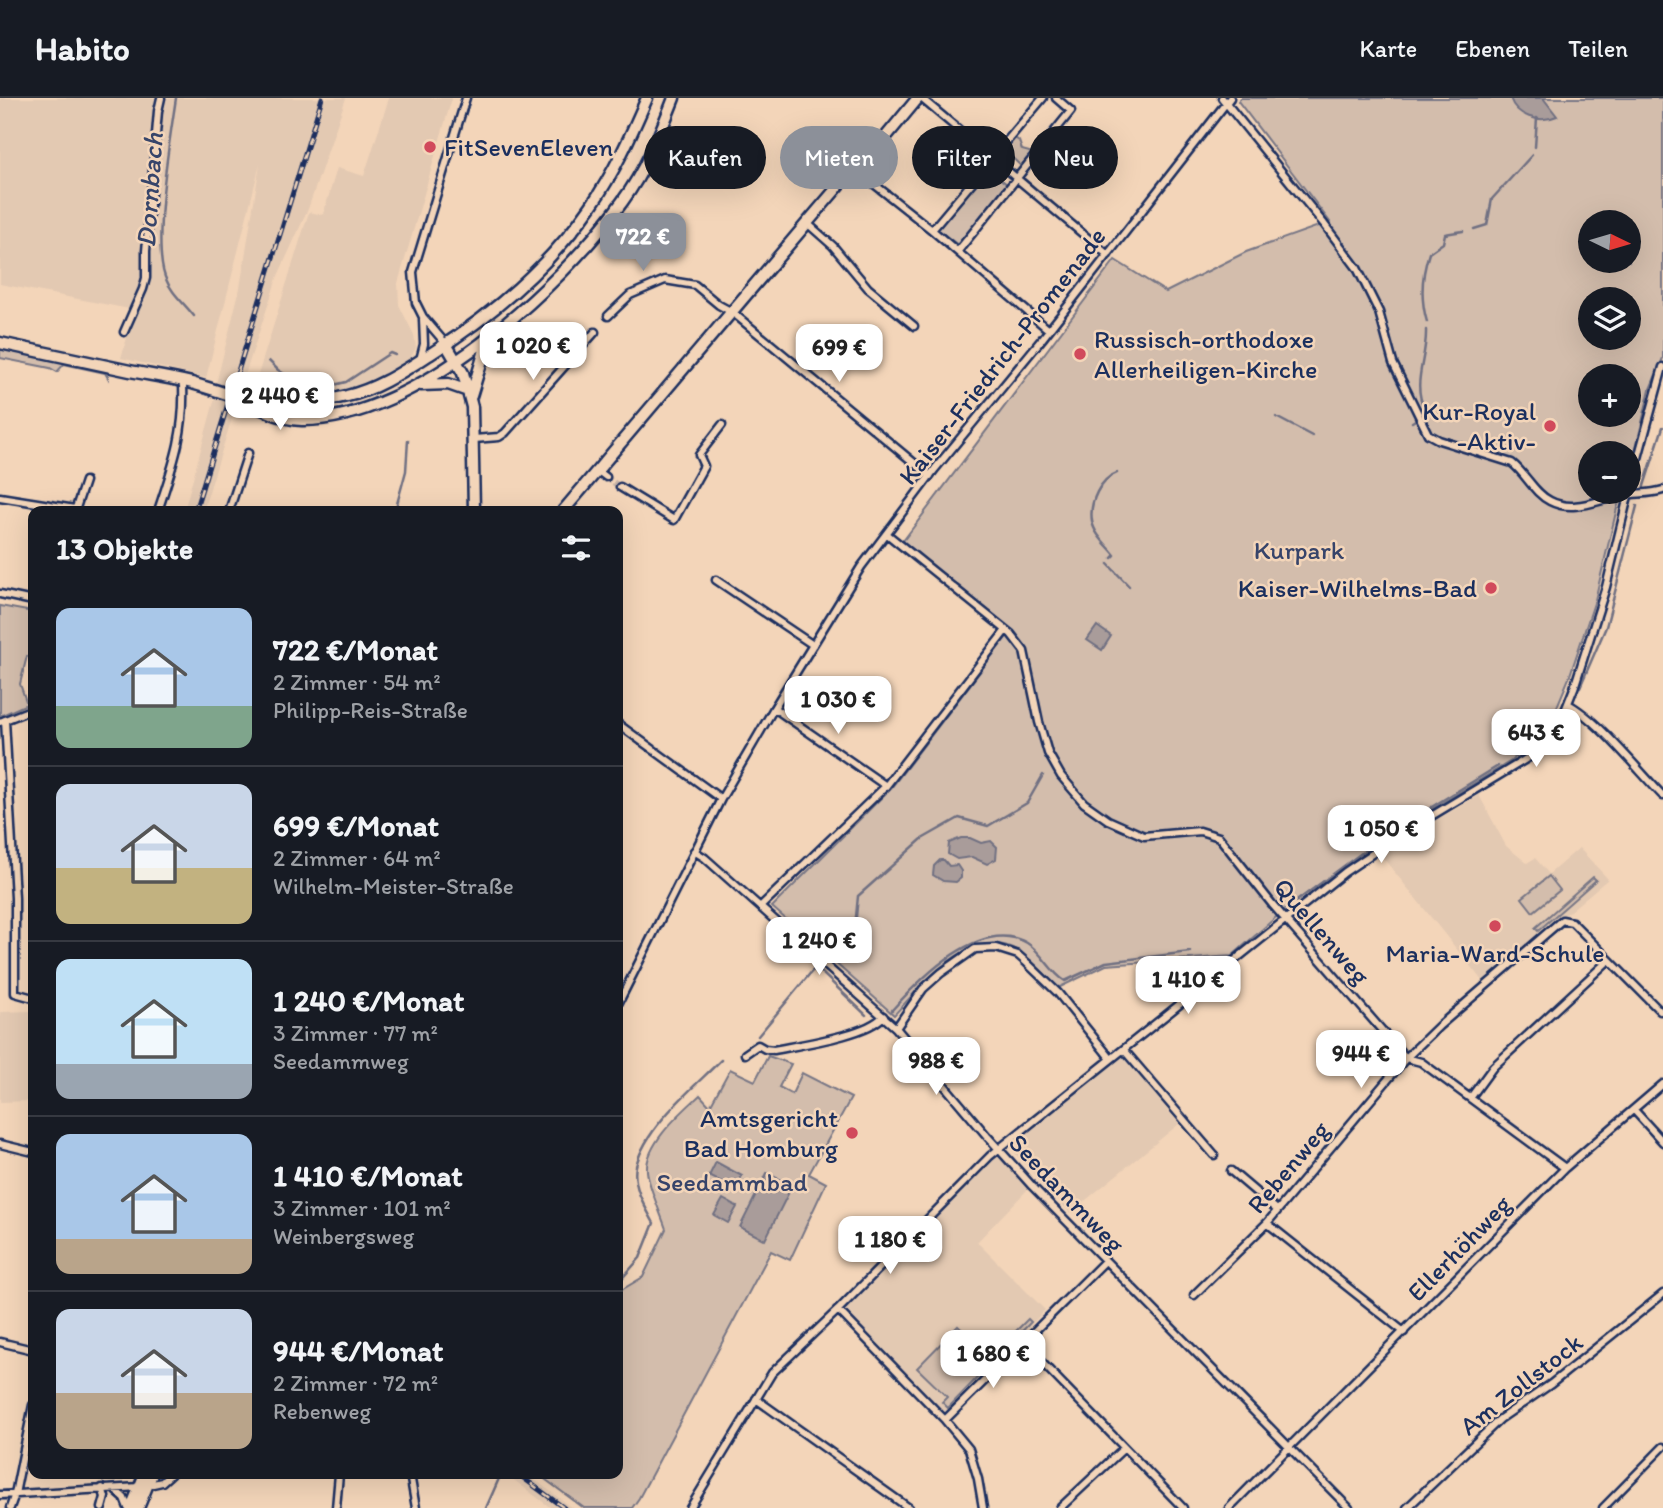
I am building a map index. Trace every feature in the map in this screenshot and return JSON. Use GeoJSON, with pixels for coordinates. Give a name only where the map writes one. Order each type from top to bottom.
{"type":"FeatureCollection","features":[{"type":"Feature","properties":{"kind":"street"},"geometry":{"type":"LineString","coordinates":[[124,332],[146,278],[147,238],[161,98]]}},
{"type":"Feature","properties":{"kind":"street"},"geometry":{"type":"LineString","coordinates":[[466,98],[413,272],[416,303],[423,317],[456,360],[469,395],[474,439],[474,506]]}},
{"type":"Feature","properties":{"kind":"street"},"geometry":{"type":"LineString","coordinates":[[237,398],[297,402],[347,396],[375,386],[446,344],[509,296],[561,244],[603,188],[647,98]]}},
{"type":"Feature","properties":{"kind":"street"},"geometry":{"type":"LineString","coordinates":[[0,344],[183,381],[237,398],[279,416],[305,420],[333,417],[393,399],[417,386],[489,336],[534,299],[577,256],[623,201],[637,179],[674,98]]}},
{"type":"Feature","properties":{"kind":"street"},"geometry":{"type":"LineString","coordinates":[[896,126],[920,98],[954,126]]}},
{"type":"Feature","properties":{"kind":"street"},"geometry":{"type":"LineString","coordinates":[[1015,132],[1043,98]]}},
{"type":"Feature","properties":{"kind":"street"},"geometry":{"type":"LineString","coordinates":[[958,251],[1071,111],[1056,98]]}},
{"type":"Feature","properties":{"kind":"street"},"geometry":{"type":"LineString","coordinates":[[1226,99],[1357,268],[1379,312],[1393,363],[1428,434],[1512,463],[1542,496],[1552,502],[1583,506],[1590,504]]}},
{"type":"Feature","properties":{"kind":"street","name":"Kaiser-Friedrich-Promenade"},"geometry":{"type":"LineString","coordinates":[[623,994],[721,799],[861,567],[930,476],[1108,255],[1226,99]]}},
{"type":"Feature","properties":{"kind":"street"},"geometry":{"type":"LineString","coordinates":[[1015,176],[1108,255]]}},
{"type":"Feature","properties":{"kind":"street"},"geometry":{"type":"LineString","coordinates":[[568,506],[601,473],[837,189]]}},
{"type":"Feature","properties":{"kind":"street"},"geometry":{"type":"LineString","coordinates":[[880,189],[958,251],[1049,330]]}},
{"type":"Feature","properties":{"kind":"street"},"geometry":{"type":"LineString","coordinates":[[932,230],[967,189]]}},
{"type":"Feature","properties":{"kind":"street"},"geometry":{"type":"LineString","coordinates":[[807,223],[833,246],[868,288],[915,326]]}},
{"type":"Feature","properties":{"kind":"street"},"geometry":{"type":"LineString","coordinates":[[561,244],[565,251],[577,256]]}},
{"type":"Feature","properties":{"kind":"street"},"geometry":{"type":"LineString","coordinates":[[608,316],[630,295],[665,280],[695,285],[719,305],[733,312],[930,476]]}},
{"type":"Feature","properties":{"kind":"street"},"geometry":{"type":"LineString","coordinates":[[420,360],[424,344],[423,317]]}},
{"type":"Feature","properties":{"kind":"street"},"geometry":{"type":"LineString","coordinates":[[474,439],[499,437],[505,433],[595,332]]}},
{"type":"Feature","properties":{"kind":"street"},"geometry":{"type":"LineString","coordinates":[[469,395],[489,336]]}},
{"type":"Feature","properties":{"kind":"street"},"geometry":{"type":"LineString","coordinates":[[1641,448],[1663,367]]}},
{"type":"Feature","properties":{"kind":"street"},"geometry":{"type":"LineString","coordinates":[[163,378],[207,389]]}},
{"type":"Feature","properties":{"kind":"street"},"geometry":{"type":"LineString","coordinates":[[417,386],[438,383],[456,386],[469,395]]}},
{"type":"Feature","properties":{"kind":"street"},"geometry":{"type":"LineString","coordinates":[[160,506],[181,437],[183,385]]}},
{"type":"Feature","properties":{"kind":"street"},"geometry":{"type":"LineString","coordinates":[[620,487],[674,520],[704,466],[699,455],[722,425]]}},
{"type":"Feature","properties":{"kind":"street"},"geometry":{"type":"LineString","coordinates":[[231,506],[248,453]]}},
{"type":"Feature","properties":{"kind":"street"},"geometry":{"type":"LineString","coordinates":[[76,506],[85,481]]}},
{"type":"Feature","properties":{"kind":"street"},"geometry":{"type":"LineString","coordinates":[[1641,491],[1663,490]]}},
{"type":"Feature","properties":{"kind":"street"},"geometry":{"type":"LineString","coordinates":[[0,497],[52,506]]}},
{"type":"Feature","properties":{"kind":"street"},"geometry":{"type":"LineString","coordinates":[[690,1508],[772,1373],[998,1149],[1345,872],[1531,756],[1553,730],[1568,704],[1606,587],[1626,504]]}},
{"type":"Feature","properties":{"kind":"street","name":"Quellenweg"},"geometry":{"type":"LineString","coordinates":[[887,534],[1006,630],[1024,651],[1048,753],[1061,776],[1084,803],[1108,820],[1144,836],[1200,831],[1219,837],[1406,1058],[1421,1062],[1565,1168]]}},
{"type":"Feature","properties":{"kind":"street"},"geometry":{"type":"LineString","coordinates":[[716,580],[813,645]]}},
{"type":"Feature","properties":{"kind":"street"},"geometry":{"type":"LineString","coordinates":[[0,594],[28,600]]}},
{"type":"Feature","properties":{"kind":"street"},"geometry":{"type":"LineString","coordinates":[[760,907],[886,786],[1006,630]]}},
{"type":"Feature","properties":{"kind":"street"},"geometry":{"type":"LineString","coordinates":[[1568,704],[1598,728],[1663,796]]}},
{"type":"Feature","properties":{"kind":"street"},"geometry":{"type":"LineString","coordinates":[[774,708],[886,786]]}},
{"type":"Feature","properties":{"kind":"street"},"geometry":{"type":"LineString","coordinates":[[28,711],[2,721],[15,898],[15,993],[28,997]]}},
{"type":"Feature","properties":{"kind":"street"},"geometry":{"type":"LineString","coordinates":[[623,728],[721,799]]}},
{"type":"Feature","properties":{"kind":"street","name":"Seedammweg"},"geometry":{"type":"LineString","coordinates":[[694,851],[896,1028],[998,1149],[1346,1507]]}},
{"type":"Feature","properties":{"kind":"street","name":"Rebenweg"},"geometry":{"type":"LineString","coordinates":[[1194,1295],[1267,1223],[1406,1058],[1439,1026],[1562,920],[1572,922],[1609,960]]}},
{"type":"Feature","properties":{"kind":"street"},"geometry":{"type":"LineString","coordinates":[[896,1028],[923,989],[940,973],[975,949],[996,948],[1018,955],[1035,970],[1058,993],[1111,1059]]}},
{"type":"Feature","properties":{"kind":"street"},"geometry":{"type":"LineString","coordinates":[[1471,1097],[1493,1067],[1609,960],[1660,1011]]}},
{"type":"Feature","properties":{"kind":"street"},"geometry":{"type":"LineString","coordinates":[[745,1054],[758,1045],[774,1050],[844,1035],[879,1022],[884,1016]]}},
{"type":"Feature","properties":{"kind":"street"},"geometry":{"type":"LineString","coordinates":[[1124,1050],[1214,1155]]}},
{"type":"Feature","properties":{"kind":"street","name":"Ellerhöhweg"},"geometry":{"type":"LineString","coordinates":[[1228,1508],[1565,1168],[1663,1084]]}},
{"type":"Feature","properties":{"kind":"street"},"geometry":{"type":"LineString","coordinates":[[1634,1110],[1663,1142]]}},
{"type":"Feature","properties":{"kind":"street"},"geometry":{"type":"LineString","coordinates":[[0,1144],[28,1151]]}},
{"type":"Feature","properties":{"kind":"street"},"geometry":{"type":"LineString","coordinates":[[1231,1171],[1277,1210]]}},
{"type":"Feature","properties":{"kind":"street"},"geometry":{"type":"LineString","coordinates":[[1267,1223],[1404,1332]]}},
{"type":"Feature","properties":{"kind":"street"},"geometry":{"type":"LineString","coordinates":[[945,1420],[1105,1261]]}},
{"type":"Feature","properties":{"kind":"street","name":"Am Zollstock"},"geometry":{"type":"LineString","coordinates":[[1407,1508],[1500,1419],[1550,1384],[1663,1294]]}},
{"type":"Feature","properties":{"kind":"street"},"geometry":{"type":"LineString","coordinates":[[838,1310],[945,1420],[969,1449],[983,1508]]}},
{"type":"Feature","properties":{"kind":"street"},"geometry":{"type":"LineString","coordinates":[[0,1342],[28,1349]]}},
{"type":"Feature","properties":{"kind":"street"},"geometry":{"type":"LineString","coordinates":[[1022,1342],[1183,1508]]}},
{"type":"Feature","properties":{"kind":"street"},"geometry":{"type":"LineString","coordinates":[[756,1399],[909,1508]]}},
{"type":"Feature","properties":{"kind":"street"},"geometry":{"type":"LineString","coordinates":[[10,1508],[28,1430]]}},
{"type":"Feature","properties":{"kind":"street"},"geometry":{"type":"LineString","coordinates":[[1603,1508],[1663,1447]]}},
{"type":"Feature","properties":{"kind":"street"},"geometry":{"type":"LineString","coordinates":[[1060,1508],[1124,1448]]}},
{"type":"Feature","properties":{"kind":"street"},"geometry":{"type":"LineString","coordinates":[[144,1486],[145,1479]]}},
{"type":"Feature","properties":{"kind":"street"},"geometry":{"type":"LineString","coordinates":[[136,1505],[149,1479]]}},
{"type":"Feature","properties":{"kind":"street"},"geometry":{"type":"LineString","coordinates":[[0,1495],[103,1488],[114,1490],[144,1486],[165,1479]]}},
{"type":"Feature","properties":{"kind":"street"},"geometry":{"type":"LineString","coordinates":[[336,1508],[339,1479]]}},
{"type":"Feature","properties":{"kind":"street"},"geometry":{"type":"LineString","coordinates":[[412,1479],[415,1508]]}},
{"type":"Feature","properties":{"kind":"street"},"geometry":{"type":"LineString","coordinates":[[102,1508],[105,1497],[103,1488]]}},
{"type":"Feature","properties":{"kind":"street"},"geometry":{"type":"LineString","coordinates":[[127,1488],[136,1505]]}},
{"type":"Feature","properties":{"kind":"street"},"geometry":{"type":"LineString","coordinates":[[114,1490],[136,1505]]}},
{"type":"Feature","properties":{"kind":"shaded area"},"geometry":{"type":"Polygon","coordinates":[[[0,98],[346,98],[308,209],[277,278],[240,390],[216,384],[240,288],[260,164],[206,378],[121,358],[135,310],[0,284],[0,98]]]}},
{"type":"Feature","properties":{"kind":"shaded area"},"geometry":{"type":"Polygon","coordinates":[[[389,98],[452,98],[398,283],[399,305],[414,335],[416,348],[400,369],[361,386],[307,397],[252,394],[309,212],[323,215],[337,168],[364,176],[389,98]]]}},
{"type":"Feature","properties":{"kind":"shaded area"},"geometry":{"type":"Polygon","coordinates":[[[1510,98],[1543,98],[1557,116],[1543,119],[1529,117],[1517,110],[1510,98]]]}},
{"type":"Feature","properties":{"kind":"shaded area"},"geometry":{"type":"Polygon","coordinates":[[[215,398],[236,405],[205,506],[185,506],[215,398]]]}},
{"type":"Feature","properties":{"kind":"shaded area"},"geometry":{"type":"Polygon","coordinates":[[[1097,626],[1111,636],[1102,650],[1087,640],[1097,626]]]}},
{"type":"Feature","properties":{"kind":"shaded area","name":"Maria-Ward-Schule"},"geometry":{"type":"Polygon","coordinates":[[[1479,795],[1506,846],[1527,863],[1535,858],[1549,874],[1579,848],[1608,879],[1484,983],[1380,854],[1479,795]]]}},
{"type":"Feature","properties":{"kind":"shaded area"},"geometry":{"type":"Polygon","coordinates":[[[970,838],[981,843],[991,841],[997,847],[996,859],[987,864],[972,857],[957,859],[948,854],[949,843],[970,838]]]}},
{"type":"Feature","properties":{"kind":"shaded area"},"geometry":{"type":"Polygon","coordinates":[[[944,860],[949,866],[957,865],[961,878],[956,882],[943,881],[933,875],[934,866],[944,860]]]}},
{"type":"Feature","properties":{"kind":"shaded area"},"geometry":{"type":"Polygon","coordinates":[[[28,1011],[28,1101],[0,1102],[0,1012],[28,1011]]]}},
{"type":"Feature","properties":{"kind":"shaded area"},"geometry":{"type":"Polygon","coordinates":[[[1122,1055],[1179,1124],[1070,1213],[1010,1148],[1122,1055]]]}},
{"type":"Feature","properties":{"kind":"shaded area"},"geometry":{"type":"Polygon","coordinates":[[[998,1155],[1029,1188],[977,1242],[1045,1310],[946,1413],[844,1308],[998,1155]]]}},
{"type":"Feature","properties":{"kind":"shaded area"},"geometry":{"type":"Polygon","coordinates":[[[716,1162],[742,1176],[735,1189],[709,1176],[716,1162]]]}},
{"type":"Feature","properties":{"kind":"shaded area"},"geometry":{"type":"Polygon","coordinates":[[[767,1173],[792,1186],[765,1240],[740,1227],[767,1173]]]}},
{"type":"Feature","properties":{"kind":"shaded area"},"geometry":{"type":"Polygon","coordinates":[[[723,1199],[737,1207],[728,1223],[714,1215],[723,1199]]]}},
{"type":"Feature","properties":{"kind":"shaded area"},"geometry":{"type":"Polygon","coordinates":[[[513,1479],[534,1479],[573,1508],[551,1508],[513,1479]]]}},
{"type":"Feature","properties":{"kind":"green space","name":"Kurpark"},"geometry":{"type":"Polygon","coordinates":[[[1241,98],[1663,98],[1663,358],[1650,389],[1641,427],[1641,364],[1578,364],[1578,427],[1641,427],[1638,441],[1578,441],[1578,504],[1618,504],[1595,600],[1554,714],[1530,744],[1511,761],[1382,839],[1284,910],[1232,956],[1106,965],[1058,988],[1018,951],[1000,944],[983,945],[949,961],[894,1015],[772,907],[891,788],[1012,630],[903,541],[1115,260],[1166,292],[1246,252],[1330,222],[1238,101],[1241,98]]]}},
{"type":"Feature","properties":{"kind":"green space"},"geometry":{"type":"Polygon","coordinates":[[[1015,138],[1022,150],[1029,152],[1029,157],[1021,166],[1015,160],[1015,138]]]}},
{"type":"Feature","properties":{"kind":"green space"},"geometry":{"type":"Polygon","coordinates":[[[971,189],[1005,189],[958,245],[937,229],[971,189]]]}},
{"type":"Feature","properties":{"kind":"green space"},"geometry":{"type":"Polygon","coordinates":[[[0,349],[108,370],[108,378],[105,373],[64,364],[57,372],[50,368],[0,358],[0,349]]]}},
{"type":"Feature","properties":{"kind":"green space"},"geometry":{"type":"Polygon","coordinates":[[[0,606],[28,611],[28,656],[20,684],[27,704],[0,716],[0,606]]]}},
{"type":"Feature","properties":{"kind":"green space"},"geometry":{"type":"Polygon","coordinates":[[[1549,876],[1560,890],[1533,912],[1522,898],[1549,876]]]}},
{"type":"Feature","properties":{"kind":"green space"},"geometry":{"type":"Polygon","coordinates":[[[1593,877],[1596,880],[1538,931],[1535,928],[1593,877]]]}},
{"type":"Feature","properties":{"kind":"green space","name":"Seedammbad"},"geometry":{"type":"Polygon","coordinates":[[[768,1056],[791,1064],[779,1087],[792,1094],[802,1073],[851,1098],[809,1174],[826,1183],[790,1260],[771,1251],[632,1508],[584,1508],[545,1479],[623,1479],[623,1289],[643,1277],[666,1229],[648,1177],[648,1160],[652,1150],[666,1129],[700,1095],[710,1106],[730,1069],[755,1081],[768,1056]]]}},
{"type":"Feature","properties":{"kind":"green space"},"geometry":{"type":"Polygon","coordinates":[[[1028,1319],[1031,1322],[948,1408],[942,1402],[947,1397],[917,1368],[958,1326],[990,1357],[1028,1319]]]}},
{"type":"Feature","properties":{"kind":"waterway","name":"Dornbach"},"geometry":{"type":"LineString","coordinates":[[176,98],[163,189],[161,261],[171,288],[194,316]]}},
{"type":"Feature","properties":{"kind":"waterway"},"geometry":{"type":"LineString","coordinates":[[1535,147],[1537,118]]}},
{"type":"Feature","properties":{"kind":"waterway"},"geometry":{"type":"LineString","coordinates":[[1474,229],[1487,225],[1492,199],[1532,155]]}},
{"type":"Feature","properties":{"kind":"waterway"},"geometry":{"type":"LineString","coordinates":[[1427,322],[1422,288],[1429,253],[1443,243],[1445,234],[1463,231]]}},
{"type":"Feature","properties":{"kind":"waterway"},"geometry":{"type":"LineString","coordinates":[[1425,410],[1419,380],[1426,330]]}},
{"type":"Feature","properties":{"kind":"waterway","name":"Dornbach"},"geometry":{"type":"LineString","coordinates":[[269,361],[302,385],[326,387],[346,382],[390,353],[395,355]]}},
{"type":"Feature","properties":{"kind":"waterway"},"geometry":{"type":"LineString","coordinates":[[1276,417],[1312,436]]}},
{"type":"Feature","properties":{"kind":"waterway"},"geometry":{"type":"LineString","coordinates":[[1412,422],[1417,419]]}},
{"type":"Feature","properties":{"kind":"waterway"},"geometry":{"type":"LineString","coordinates":[[1643,489],[1663,427]]}},
{"type":"Feature","properties":{"kind":"waterway","name":"Dornbach"},"geometry":{"type":"LineString","coordinates":[[396,506],[406,471],[408,440]]}},
{"type":"Feature","properties":{"kind":"waterway"},"geometry":{"type":"LineString","coordinates":[[1112,558],[1115,555],[1095,530],[1092,506],[1101,486],[1117,473]]}},
{"type":"Feature","properties":{"kind":"waterway"},"geometry":{"type":"LineString","coordinates":[[1580,687],[1606,627],[1637,506]]}},
{"type":"Feature","properties":{"kind":"waterway"},"geometry":{"type":"LineString","coordinates":[[1108,564],[1129,586]]}},
{"type":"Feature","properties":{"kind":"waterway"},"geometry":{"type":"LineString","coordinates":[[1286,909],[1383,837],[1498,766]]}},
{"type":"Feature","properties":{"kind":"waterway"},"geometry":{"type":"LineString","coordinates":[[853,930],[858,896],[922,839],[959,818],[988,826],[1027,803],[1043,775]]}},
{"type":"Feature","properties":{"kind":"waterway"},"geometry":{"type":"LineString","coordinates":[[892,1010],[918,983],[952,955],[971,944],[990,938],[1009,937],[1027,943],[1065,981],[1106,962],[1190,952]]}},
{"type":"Feature","properties":{"kind":"waterway"},"geometry":{"type":"LineString","coordinates":[[758,1036],[813,970],[821,972],[866,1015]]}},
{"type":"Feature","properties":{"kind":"waterway"},"geometry":{"type":"LineString","coordinates":[[623,1277],[640,1258],[654,1223],[640,1196],[636,1181],[636,1166],[641,1151],[671,1109],[721,1060]]}},
{"type":"Feature","properties":{"kind":"waterway"},"geometry":{"type":"LineString","coordinates":[[486,1508],[499,1479]]}},
{"type":"Feature","properties":{"kind":"tunnel"},"geometry":{"type":"LineString","coordinates":[[606,477],[620,487]]}},
{"type":"Feature","properties":{"kind":"railway"},"geometry":{"type":"LineString","coordinates":[[197,506],[322,98]]}},
{"type":"Feature","properties":{"kind":"railway"},"geometry":{"type":"LineString","coordinates":[[525,1479],[564,1508]]}},
{"type":"Feature","properties":{"kind":"place","name":"FitSevenEleven"},"geometry":{"type":"Point","coordinates":[430,147]}},
{"type":"Feature","properties":{"kind":"place","name":"Russisch-orthodoxe Allerheiligen-Kirche"},"geometry":{"type":"Point","coordinates":[1080,354]}},
{"type":"Feature","properties":{"kind":"place","name":"Kur-Royal -Aktiv-"},"geometry":{"type":"Point","coordinates":[1550,426]}},
{"type":"Feature","properties":{"kind":"place","name":"Kaiser-Wilhelms-Bad"},"geometry":{"type":"Point","coordinates":[1491,588]}},
{"type":"Feature","properties":{"kind":"place","name":"Maria-Ward-Schule"},"geometry":{"type":"Point","coordinates":[1495,926]}},
{"type":"Feature","properties":{"kind":"place","name":"Amtsgericht Bad Homburg"},"geometry":{"type":"Point","coordinates":[852,1133]}}]}
